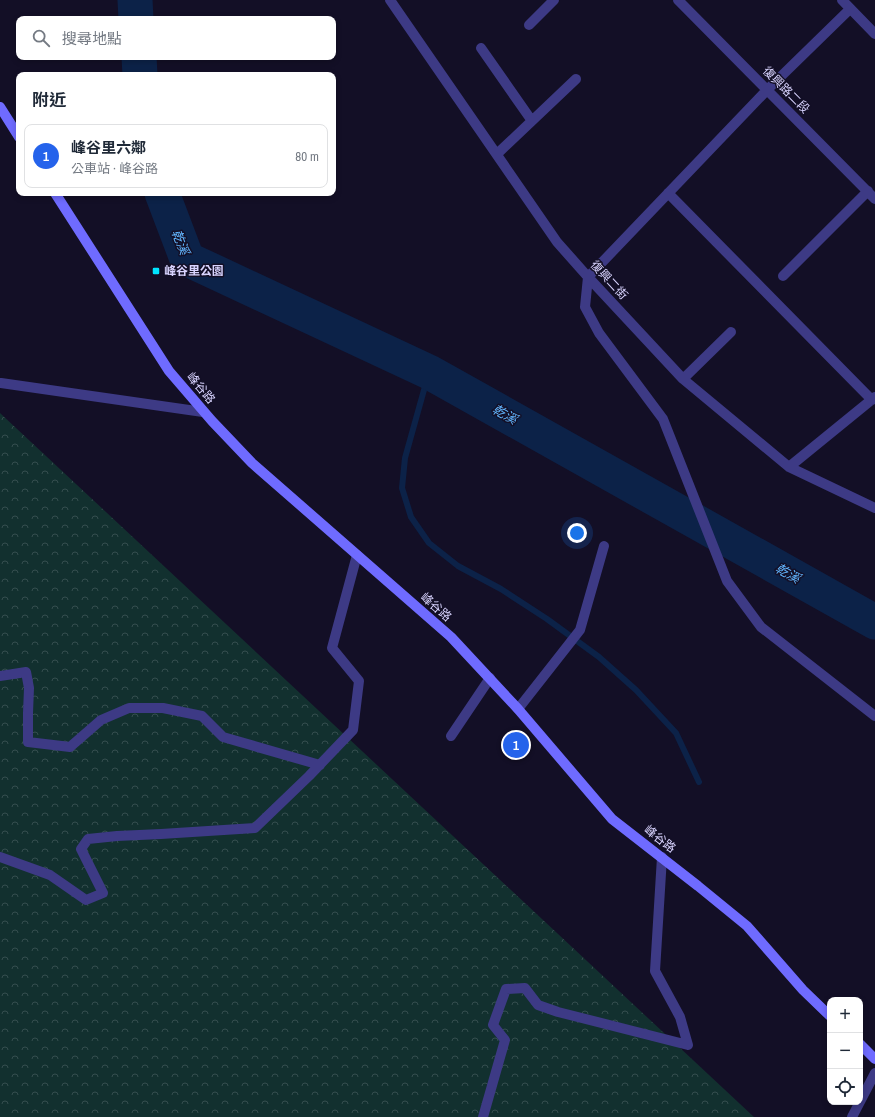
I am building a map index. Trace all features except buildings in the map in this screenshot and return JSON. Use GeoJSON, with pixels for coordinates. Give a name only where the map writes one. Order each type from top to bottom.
{"type":"FeatureCollection","features":[{"type":"Feature","properties":{"kind":"street"},"geometry":{"type":"LineString","coordinates":[[0,107],[16,132]]}},
{"type":"Feature","properties":{"kind":"street","name":"峰谷路"},"geometry":{"type":"LineString","coordinates":[[57,196],[169,371],[204,412],[252,463],[451,637],[518,709],[612,819],[747,926],[803,990],[827,1013]]}},
{"type":"Feature","properties":{"kind":"street"},"geometry":{"type":"LineString","coordinates":[[863,1047],[875,1059]]}},
{"type":"Feature","properties":{"kind":"lane","name":"復興二街"},"geometry":{"type":"LineString","coordinates":[[390,0],[557,242],[683,379],[789,467],[875,508]]}},
{"type":"Feature","properties":{"kind":"lane"},"geometry":{"type":"LineString","coordinates":[[530,25],[554,0]]}},
{"type":"Feature","properties":{"kind":"lane","name":"復興路二段"},"geometry":{"type":"LineString","coordinates":[[678,0],[871,195]]}},
{"type":"Feature","properties":{"kind":"lane"},"geometry":{"type":"LineString","coordinates":[[842,0],[875,34]]}},
{"type":"Feature","properties":{"kind":"lane"},"geometry":{"type":"LineString","coordinates":[[850,9],[767,90],[588,277],[585,307],[599,333],[663,419],[727,581],[761,627],[875,716]]}},
{"type":"Feature","properties":{"kind":"lane"},"geometry":{"type":"LineString","coordinates":[[481,48],[532,121]]}},
{"type":"Feature","properties":{"kind":"lane"},"geometry":{"type":"LineString","coordinates":[[497,154],[576,79]]}},
{"type":"Feature","properties":{"kind":"lane"},"geometry":{"type":"LineString","coordinates":[[668,193],[874,399],[789,467]]}},
{"type":"Feature","properties":{"kind":"lane"},"geometry":{"type":"LineString","coordinates":[[783,276],[871,195]]}},
{"type":"Feature","properties":{"kind":"lane"},"geometry":{"type":"LineString","coordinates":[[683,379],[731,332]]}},
{"type":"Feature","properties":{"kind":"lane"},"geometry":{"type":"LineString","coordinates":[[1,383],[204,412]]}},
{"type":"Feature","properties":{"kind":"lane"},"geometry":{"type":"LineString","coordinates":[[518,709],[580,630],[604,546]]}},
{"type":"Feature","properties":{"kind":"lane"},"geometry":{"type":"LineString","coordinates":[[0,857],[50,876],[86,900],[102,893],[81,849],[88,839],[254,828],[320,765],[353,730],[359,681],[332,648],[357,555]]}},
{"type":"Feature","properties":{"kind":"lane"},"geometry":{"type":"LineString","coordinates":[[0,676],[26,672],[29,688],[28,742],[70,747],[101,720],[129,708],[163,708],[202,716],[223,737],[320,765]]}},
{"type":"Feature","properties":{"kind":"lane"},"geometry":{"type":"LineString","coordinates":[[452,736],[490,678]]}},
{"type":"Feature","properties":{"kind":"lane"},"geometry":{"type":"LineString","coordinates":[[483,1117],[506,1040],[493,1025],[506,989],[525,988],[538,1005],[558,1012],[688,1045],[680,1017],[655,971],[662,858]]}},
{"type":"Feature","properties":{"kind":"lane"},"geometry":{"type":"LineString","coordinates":[[852,1117],[875,1073]]}},
{"type":"Feature","properties":{"kind":"green space"},"geometry":{"type":"Polygon","coordinates":[[[0,413],[1,414],[754,1117],[0,1117],[0,413]]]}},
{"type":"Feature","properties":{"kind":"waterway","name":"乾溪"},"geometry":{"type":"LineString","coordinates":[[135,0],[136,16]]}},
{"type":"Feature","properties":{"kind":"waterway","name":"乾溪"},"geometry":{"type":"LineString","coordinates":[[139,60],[140,72]]}},
{"type":"Feature","properties":{"kind":"waterway","name":"乾溪"},"geometry":{"type":"LineString","coordinates":[[163,196],[187,259],[429,372],[875,622]]}},
{"type":"Feature","properties":{"kind":"waterway"},"geometry":{"type":"LineString","coordinates":[[429,372],[405,458],[402,488],[411,517],[429,543],[458,566],[501,589],[547,619],[599,657],[636,690],[676,733],[699,782]]}},
{"type":"Feature","properties":{"kind":"place","name":"峰谷里公園"},"geometry":{"type":"Point","coordinates":[156,271]}},
{"type":"Feature","properties":{"kind":"place","name":"峰谷里六鄰"},"geometry":{"type":"Point","coordinates":[516,745]}}]}
